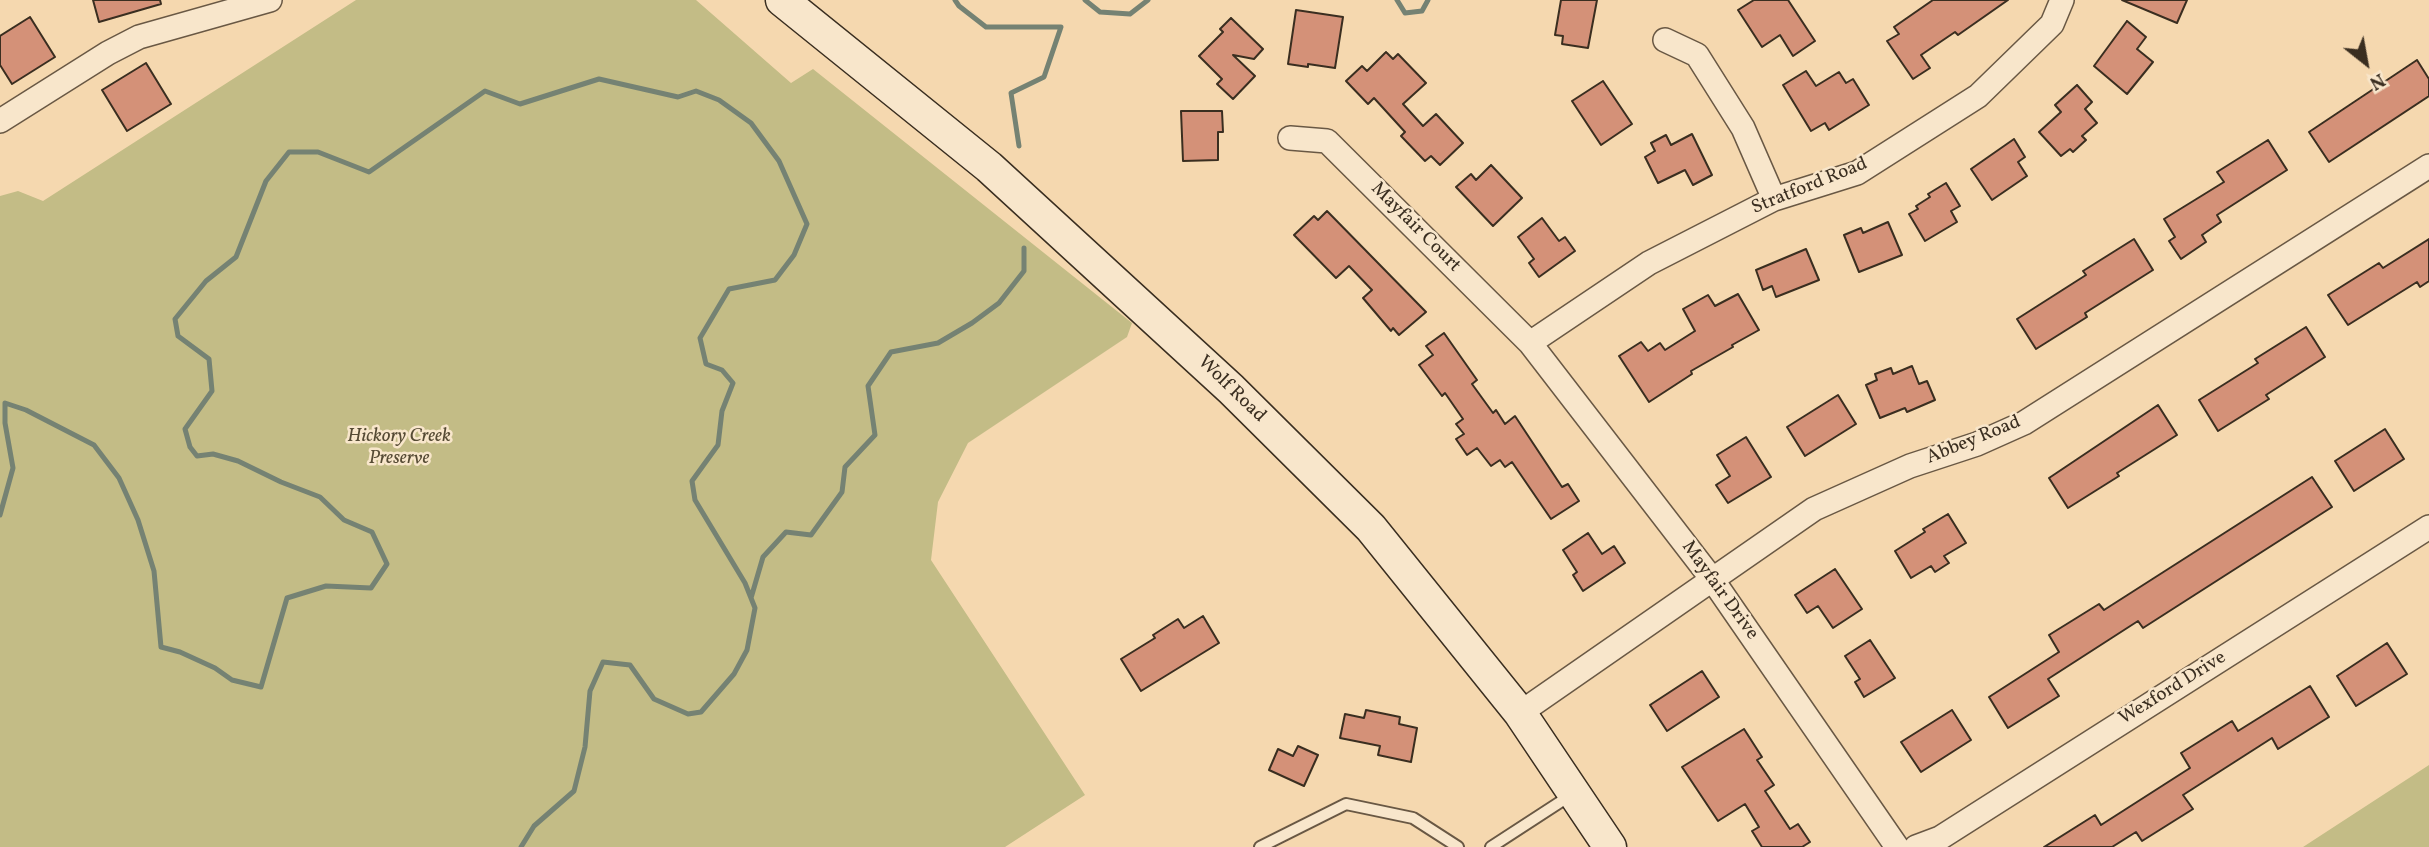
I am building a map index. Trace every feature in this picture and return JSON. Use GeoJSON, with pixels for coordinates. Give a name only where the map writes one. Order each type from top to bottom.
{"type":"FeatureCollection","features":[{"type":"Feature","properties":{"kind":"main road","name":"Wolf Road"},"geometry":{"type":"LineString","coordinates":[[782,0],[989,167],[1231,389],[1371,528],[1520,713],[1609,847]]}},
{"type":"Feature","properties":{"kind":"street"},"geometry":{"type":"LineString","coordinates":[[0,121],[108,53],[139,37],[270,0]]}},
{"type":"Feature","properties":{"kind":"street","name":"Stratford Road"},"geometry":{"type":"LineString","coordinates":[[1530,343],[1649,263],[1774,199],[1857,173],[1978,96],[2052,24],[2062,0]]}},
{"type":"Feature","properties":{"kind":"street"},"geometry":{"type":"LineString","coordinates":[[1665,40],[1697,55],[1743,128],[1774,199]]}},
{"type":"Feature","properties":{"kind":"street","name":"Mayfair Court"},"geometry":{"type":"LineString","coordinates":[[1290,138],[1327,141],[1530,343]]}},
{"type":"Feature","properties":{"kind":"street","name":"Abbey Road"},"geometry":{"type":"LineString","coordinates":[[1520,713],[1814,509],[1910,466],[1977,444],[2024,423],[2429,166]]}},
{"type":"Feature","properties":{"kind":"street","name":"Mayfair Drive"},"geometry":{"type":"LineString","coordinates":[[1530,343],[1712,579],[1897,847]]}},
{"type":"Feature","properties":{"kind":"street","name":"Wexford Drive"},"geometry":{"type":"LineString","coordinates":[[1916,847],[1940,838],[2429,527]]}},
{"type":"Feature","properties":{"kind":"lane"},"geometry":{"type":"LineString","coordinates":[[1491,847],[1573,793]]}},
{"type":"Feature","properties":{"kind":"lane"},"geometry":{"type":"LineString","coordinates":[[1260,847],[1346,804],[1413,818],[1458,847]]}},
{"type":"Feature","properties":{"kind":"green space","name":"Hickory Creek Preserve"},"geometry":{"type":"Polygon","coordinates":[[[356,0],[696,0],[791,83],[813,69],[1132,323],[1127,337],[968,443],[938,502],[931,560],[1085,795],[1005,847],[0,847],[0,196],[18,191],[43,201],[356,0]]]}},
{"type":"Feature","properties":{"kind":"green space"},"geometry":{"type":"Polygon","coordinates":[[[2429,765],[2429,847],[2303,847],[2429,765]]]}},
{"type":"Feature","properties":{"kind":"building"},"geometry":{"type":"Polygon","coordinates":[[[93,0],[160,0],[161,4],[99,22],[93,0]]]}},
{"type":"Feature","properties":{"kind":"building"},"geometry":{"type":"Polygon","coordinates":[[[1561,0],[1597,0],[1588,48],[1562,44],[1563,36],[1555,35],[1561,0]]]}},
{"type":"Feature","properties":{"kind":"building"},"geometry":{"type":"Polygon","coordinates":[[[1754,0],[1788,0],[1815,41],[1793,56],[1780,35],[1762,47],[1738,10],[1754,0]]]}},
{"type":"Feature","properties":{"kind":"building"},"geometry":{"type":"Polygon","coordinates":[[[1933,0],[2008,0],[1958,35],[1955,32],[1921,55],[1930,68],[1913,79],[1887,41],[1899,34],[1894,27],[1933,0]]]}},
{"type":"Feature","properties":{"kind":"building"},"geometry":{"type":"Polygon","coordinates":[[[2122,0],[2187,0],[2177,23],[2122,0]]]}},
{"type":"Feature","properties":{"kind":"building"},"geometry":{"type":"Polygon","coordinates":[[[1296,10],[1343,17],[1335,68],[1288,64],[1296,10]]]}},
{"type":"Feature","properties":{"kind":"building"},"geometry":{"type":"Polygon","coordinates":[[[30,17],[55,57],[12,84],[0,65],[0,36],[30,17]]]}},
{"type":"Feature","properties":{"kind":"building"},"geometry":{"type":"Polygon","coordinates":[[[1231,18],[1263,49],[1254,59],[1233,55],[1255,76],[1233,99],[1217,84],[1222,79],[1199,56],[1223,32],[1220,29],[1231,18]]]}},
{"type":"Feature","properties":{"kind":"building"},"geometry":{"type":"Polygon","coordinates":[[[2127,21],[2146,37],[2137,49],[2153,62],[2127,94],[2094,66],[2127,21]]]}},
{"type":"Feature","properties":{"kind":"building"},"geometry":{"type":"Polygon","coordinates":[[[1386,52],[1393,59],[1398,54],[1426,83],[1403,104],[1423,126],[1436,114],[1463,143],[1440,165],[1431,156],[1425,161],[1401,136],[1405,132],[1374,98],[1368,104],[1346,81],[1362,66],[1367,71],[1386,52]]]}},
{"type":"Feature","properties":{"kind":"building"},"geometry":{"type":"Polygon","coordinates":[[[2417,60],[2429,79],[2429,96],[2329,162],[2309,132],[2417,60]]]}},
{"type":"Feature","properties":{"kind":"building"},"geometry":{"type":"Polygon","coordinates":[[[146,63],[171,104],[127,131],[102,90],[146,63]]]}},
{"type":"Feature","properties":{"kind":"building"},"geometry":{"type":"Polygon","coordinates":[[[1806,71],[1816,86],[1839,72],[1846,83],[1853,79],[1869,105],[1829,130],[1825,123],[1811,131],[1783,85],[1806,71]]]}},
{"type":"Feature","properties":{"kind":"building"},"geometry":{"type":"Polygon","coordinates":[[[1603,81],[1632,124],[1601,145],[1572,101],[1603,81]]]}},
{"type":"Feature","properties":{"kind":"building"},"geometry":{"type":"Polygon","coordinates":[[[2077,85],[2092,102],[2085,109],[2097,123],[2082,136],[2086,140],[2073,152],[2070,149],[2061,156],[2039,132],[2061,112],[2055,105],[2077,85]]]}},
{"type":"Feature","properties":{"kind":"building"},"geometry":{"type":"Polygon","coordinates":[[[1181,111],[1222,111],[1223,132],[1218,132],[1218,160],[1183,161],[1181,111]]]}},
{"type":"Feature","properties":{"kind":"building"},"geometry":{"type":"Polygon","coordinates":[[[1692,134],[1712,175],[1693,185],[1685,170],[1658,183],[1645,157],[1655,151],[1651,143],[1666,135],[1671,145],[1692,134]]]}},
{"type":"Feature","properties":{"kind":"building"},"geometry":{"type":"Polygon","coordinates":[[[2014,139],[2025,157],[2018,162],[2027,176],[1992,200],[1971,169],[2014,139]]]}},
{"type":"Feature","properties":{"kind":"building"},"geometry":{"type":"Polygon","coordinates":[[[2268,140],[2287,170],[2217,215],[2221,222],[2202,235],[2206,242],[2181,259],[2169,241],[2175,237],[2164,219],[2224,182],[2217,172],[2268,140]]]}},
{"type":"Feature","properties":{"kind":"building"},"geometry":{"type":"Polygon","coordinates":[[[1491,165],[1522,198],[1493,226],[1456,187],[1471,174],[1476,180],[1491,165]]]}},
{"type":"Feature","properties":{"kind":"building"},"geometry":{"type":"Polygon","coordinates":[[[1946,183],[1960,206],[1951,211],[1957,222],[1925,241],[1909,214],[1930,197],[1928,194],[1946,183]]]}},
{"type":"Feature","properties":{"kind":"building"},"geometry":{"type":"Polygon","coordinates":[[[1327,211],[1426,312],[1399,335],[1393,328],[1391,331],[1363,298],[1372,290],[1349,266],[1336,278],[1294,235],[1314,216],[1318,220],[1327,211]]]}},
{"type":"Feature","properties":{"kind":"building"},"geometry":{"type":"Polygon","coordinates":[[[1542,218],[1559,241],[1565,237],[1575,251],[1539,277],[1529,263],[1534,259],[1518,237],[1542,218]]]}},
{"type":"Feature","properties":{"kind":"building"},"geometry":{"type":"Polygon","coordinates":[[[1888,222],[1902,255],[1859,272],[1844,235],[1861,228],[1863,233],[1888,222]]]}},
{"type":"Feature","properties":{"kind":"building"},"geometry":{"type":"Polygon","coordinates":[[[2134,239],[2153,270],[2085,313],[2087,317],[2036,349],[2017,319],[2086,275],[2083,271],[2134,239]]]}},
{"type":"Feature","properties":{"kind":"building"},"geometry":{"type":"Polygon","coordinates":[[[2429,239],[2429,281],[2420,287],[2417,282],[2348,325],[2328,295],[2379,263],[2383,268],[2429,239]]]}},
{"type":"Feature","properties":{"kind":"building"},"geometry":{"type":"Polygon","coordinates":[[[1806,249],[1819,280],[1776,297],[1772,286],[1763,290],[1756,270],[1806,249]]]}},
{"type":"Feature","properties":{"kind":"building"},"geometry":{"type":"Polygon","coordinates":[[[1738,294],[1759,330],[1691,371],[1692,374],[1649,402],[1619,356],[1641,342],[1648,351],[1660,343],[1665,350],[1695,331],[1683,309],[1708,295],[1715,306],[1738,294]]]}},
{"type":"Feature","properties":{"kind":"building"},"geometry":{"type":"Polygon","coordinates":[[[2306,327],[2325,357],[2266,395],[2269,399],[2218,431],[2199,400],[2258,363],[2255,359],[2306,327]]]}},
{"type":"Feature","properties":{"kind":"building"},"geometry":{"type":"Polygon","coordinates":[[[1444,333],[1477,380],[1472,384],[1493,413],[1496,410],[1505,424],[1515,416],[1562,487],[1568,484],[1579,501],[1551,519],[1512,462],[1505,467],[1500,460],[1491,466],[1477,448],[1467,455],[1456,439],[1464,434],[1456,424],[1463,419],[1445,393],[1442,396],[1419,365],[1433,355],[1426,346],[1444,333]]]}},
{"type":"Feature","properties":{"kind":"building"},"geometry":{"type":"Polygon","coordinates":[[[1912,366],[1919,384],[1927,381],[1935,400],[1907,412],[1905,408],[1880,418],[1866,385],[1877,380],[1875,374],[1891,368],[1893,374],[1912,366]]]}},
{"type":"Feature","properties":{"kind":"building"},"geometry":{"type":"Polygon","coordinates":[[[1838,395],[1856,424],[1805,456],[1787,427],[1838,395]]]}},
{"type":"Feature","properties":{"kind":"building"},"geometry":{"type":"Polygon","coordinates":[[[2158,405],[2177,435],[2068,508],[2049,478],[2158,405]]]}},
{"type":"Feature","properties":{"kind":"building"},"geometry":{"type":"Polygon","coordinates":[[[2385,429],[2404,459],[2354,491],[2335,461],[2385,429]]]}},
{"type":"Feature","properties":{"kind":"building"},"geometry":{"type":"Polygon","coordinates":[[[1746,437],[1771,477],[1728,503],[1716,485],[1730,476],[1717,455],[1746,437]]]}},
{"type":"Feature","properties":{"kind":"building"},"geometry":{"type":"Polygon","coordinates":[[[2312,477],[2332,507],[2143,628],[2138,621],[2048,679],[2059,696],[2008,728],[1989,697],[2059,652],[2049,635],[2099,604],[2104,610],[2312,477]]]}},
{"type":"Feature","properties":{"kind":"building"},"geometry":{"type":"Polygon","coordinates":[[[1948,514],[1966,543],[1944,556],[1949,563],[1935,572],[1931,566],[1911,578],[1895,551],[1948,514]]]}},
{"type":"Feature","properties":{"kind":"building"},"geometry":{"type":"Polygon","coordinates":[[[1588,533],[1602,554],[1614,546],[1625,563],[1583,591],[1573,575],[1577,572],[1563,550],[1588,533]]]}},
{"type":"Feature","properties":{"kind":"building"},"geometry":{"type":"Polygon","coordinates":[[[1835,569],[1862,609],[1833,628],[1818,606],[1807,613],[1795,595],[1835,569]]]}},
{"type":"Feature","properties":{"kind":"building"},"geometry":{"type":"Polygon","coordinates":[[[1203,616],[1219,643],[1141,691],[1121,659],[1155,638],[1153,635],[1178,619],[1184,628],[1203,616]]]}},
{"type":"Feature","properties":{"kind":"building"},"geometry":{"type":"Polygon","coordinates":[[[1870,640],[1895,678],[1864,697],[1855,682],[1860,679],[1845,656],[1870,640]]]}},
{"type":"Feature","properties":{"kind":"building"},"geometry":{"type":"Polygon","coordinates":[[[2387,643],[2407,674],[2356,706],[2337,676],[2387,643]]]}},
{"type":"Feature","properties":{"kind":"building"},"geometry":{"type":"Polygon","coordinates":[[[1702,671],[1719,697],[1667,731],[1650,705],[1702,671]]]}},
{"type":"Feature","properties":{"kind":"building"},"geometry":{"type":"Polygon","coordinates":[[[2310,686],[2329,717],[2278,749],[2272,738],[2183,795],[2193,809],[2142,841],[2136,832],[2112,847],[2044,847],[2095,815],[2101,825],[2190,768],[2181,753],[2232,721],[2238,731],[2310,686]]]}},
{"type":"Feature","properties":{"kind":"building"},"geometry":{"type":"Polygon","coordinates":[[[1366,710],[1400,717],[1399,724],[1417,728],[1411,762],[1378,755],[1380,746],[1340,738],[1345,714],[1364,718],[1366,710]]]}},
{"type":"Feature","properties":{"kind":"building"},"geometry":{"type":"Polygon","coordinates":[[[1952,710],[1971,740],[1921,772],[1901,742],[1952,710]]]}},
{"type":"Feature","properties":{"kind":"building"},"geometry":{"type":"Polygon","coordinates":[[[1744,729],[1762,757],[1757,760],[1774,785],[1765,791],[1790,829],[1798,824],[1810,842],[1802,847],[1762,847],[1752,831],[1759,827],[1745,804],[1718,821],[1682,767],[1744,729]]]}},
{"type":"Feature","properties":{"kind":"building"},"geometry":{"type":"Polygon","coordinates":[[[1298,746],[1318,755],[1304,786],[1269,770],[1278,749],[1293,756],[1298,746]]]}},
{"type":"Feature","properties":{"kind":"waterway"},"geometry":{"type":"LineString","coordinates":[[955,0],[986,27],[1061,27],[1044,77],[1011,93],[1019,146]]}},
{"type":"Feature","properties":{"kind":"waterway"},"geometry":{"type":"LineString","coordinates":[[1085,0],[1100,12],[1130,14],[1148,0]]}},
{"type":"Feature","properties":{"kind":"waterway"},"geometry":{"type":"LineString","coordinates":[[1397,0],[1405,13],[1422,11],[1428,0]]}},
{"type":"Feature","properties":{"kind":"waterway"},"geometry":{"type":"LineString","coordinates":[[0,515],[13,468],[5,423],[5,403],[26,410],[94,445],[119,478],[138,520],[154,571],[161,647],[180,652],[215,668],[232,680],[261,687],[287,598],[326,586],[371,588],[387,564],[372,532],[344,520],[320,497],[238,461],[213,454],[197,456],[190,447],[185,429],[212,391],[209,359],[178,336],[175,319],[206,281],[236,257],[266,181],[289,152],[318,152],[369,172],[485,91],[520,104],[599,79],[678,97],[696,91],[719,100],[751,123],[779,161],[807,224],[794,255],[775,280],[729,289],[700,338],[706,364],[722,370],[733,383],[722,411],[718,445],[692,481],[695,500],[745,583],[755,608],[747,650],[734,674],[701,712],[688,714],[654,699],[630,665],[603,662],[590,691],[585,747],[574,791],[534,826],[521,847]]}},
{"type":"Feature","properties":{"kind":"waterway"},"geometry":{"type":"LineString","coordinates":[[751,598],[763,557],[786,532],[811,535],[842,492],[845,467],[875,435],[868,386],[891,352],[938,343],[999,303],[1024,271],[1024,248]]}}]}
